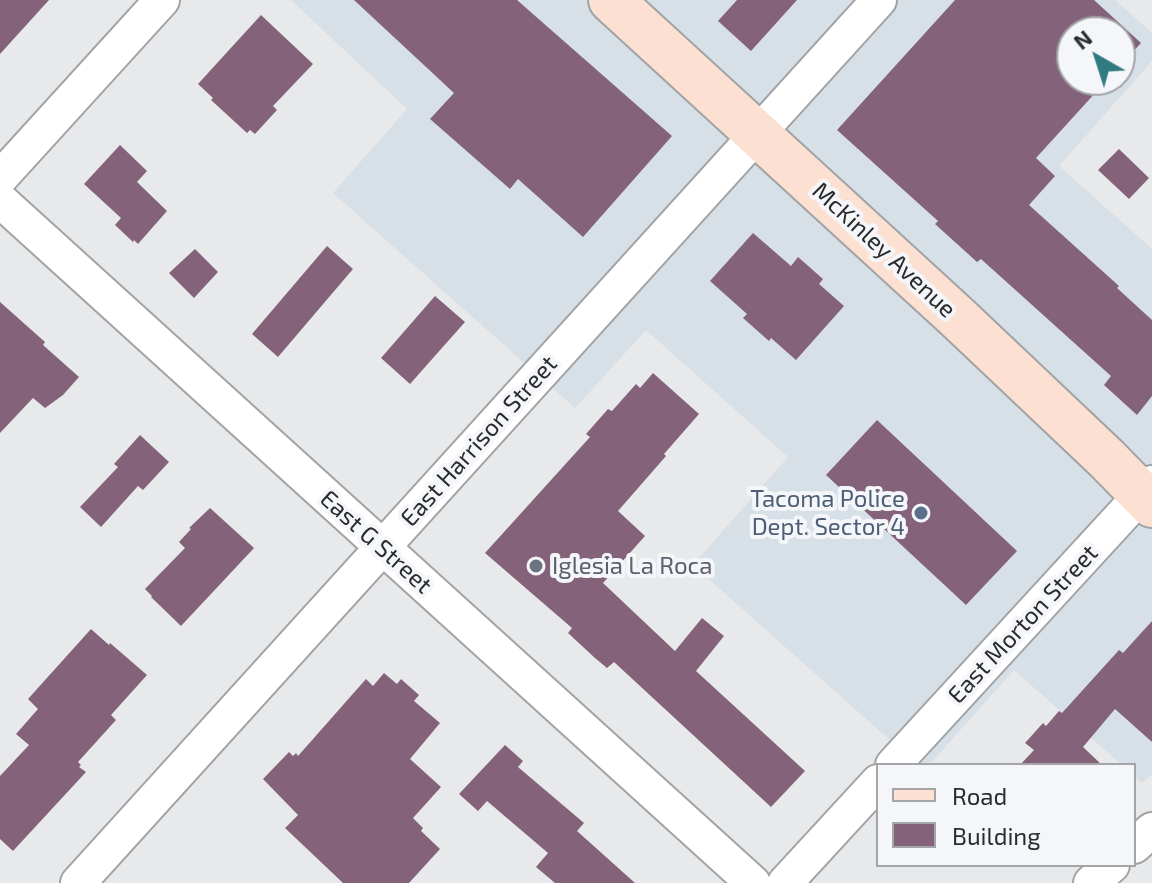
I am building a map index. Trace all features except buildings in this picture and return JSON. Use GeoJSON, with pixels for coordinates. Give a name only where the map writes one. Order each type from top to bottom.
{"type":"FeatureCollection","features":[{"type":"Feature","properties":{"kind":"street"},"geometry":{"type":"LineString","coordinates":[[0,178],[162,0]]}},
{"type":"Feature","properties":{"kind":"street","name":"McKinley Avenue"},"geometry":{"type":"LineString","coordinates":[[611,0],[1149,494]]}},
{"type":"Feature","properties":{"kind":"street","name":"East Harrison Street"},"geometry":{"type":"LineString","coordinates":[[78,883],[879,0]]}},
{"type":"Feature","properties":{"kind":"street","name":"East G Street"},"geometry":{"type":"LineString","coordinates":[[0,200],[753,883]]}},
{"type":"Feature","properties":{"kind":"street","name":"East Morton Street"},"geometry":{"type":"LineString","coordinates":[[895,763],[1149,494]]}},
{"type":"Feature","properties":{"kind":"street"},"geometry":{"type":"LineString","coordinates":[[785,883],[876,784]]}},
{"type":"Feature","properties":{"kind":"street"},"geometry":{"type":"LineString","coordinates":[[1136,844],[1152,830]]}},
{"type":"Feature","properties":{"kind":"street"},"geometry":{"type":"LineString","coordinates":[[1091,883],[1110,867]]}},
{"type":"Feature","properties":{"kind":"shaded area"},"geometry":{"type":"Polygon","coordinates":[[[291,0],[1115,0],[1133,16],[1056,16],[1056,96],[1121,96],[1059,166],[1152,249],[1152,774],[1142,783],[1136,778],[1136,763],[1120,763],[1014,670],[931,763],[916,763],[693,565],[788,457],[646,330],[575,408],[333,193],[407,109],[291,0]]]}},
{"type":"Feature","properties":{"kind":"shaded area"},"geometry":{"type":"Polygon","coordinates":[[[1136,19],[1152,33],[1152,61],[1136,79],[1136,19]]]}},
{"type":"Feature","properties":{"kind":"place","name":"Tacoma Police Dept. Sector 4"},"geometry":{"type":"Point","coordinates":[921,513]}},
{"type":"Feature","properties":{"kind":"place","name":"Iglesia La Roca"},"geometry":{"type":"Point","coordinates":[536,566]}}]}
